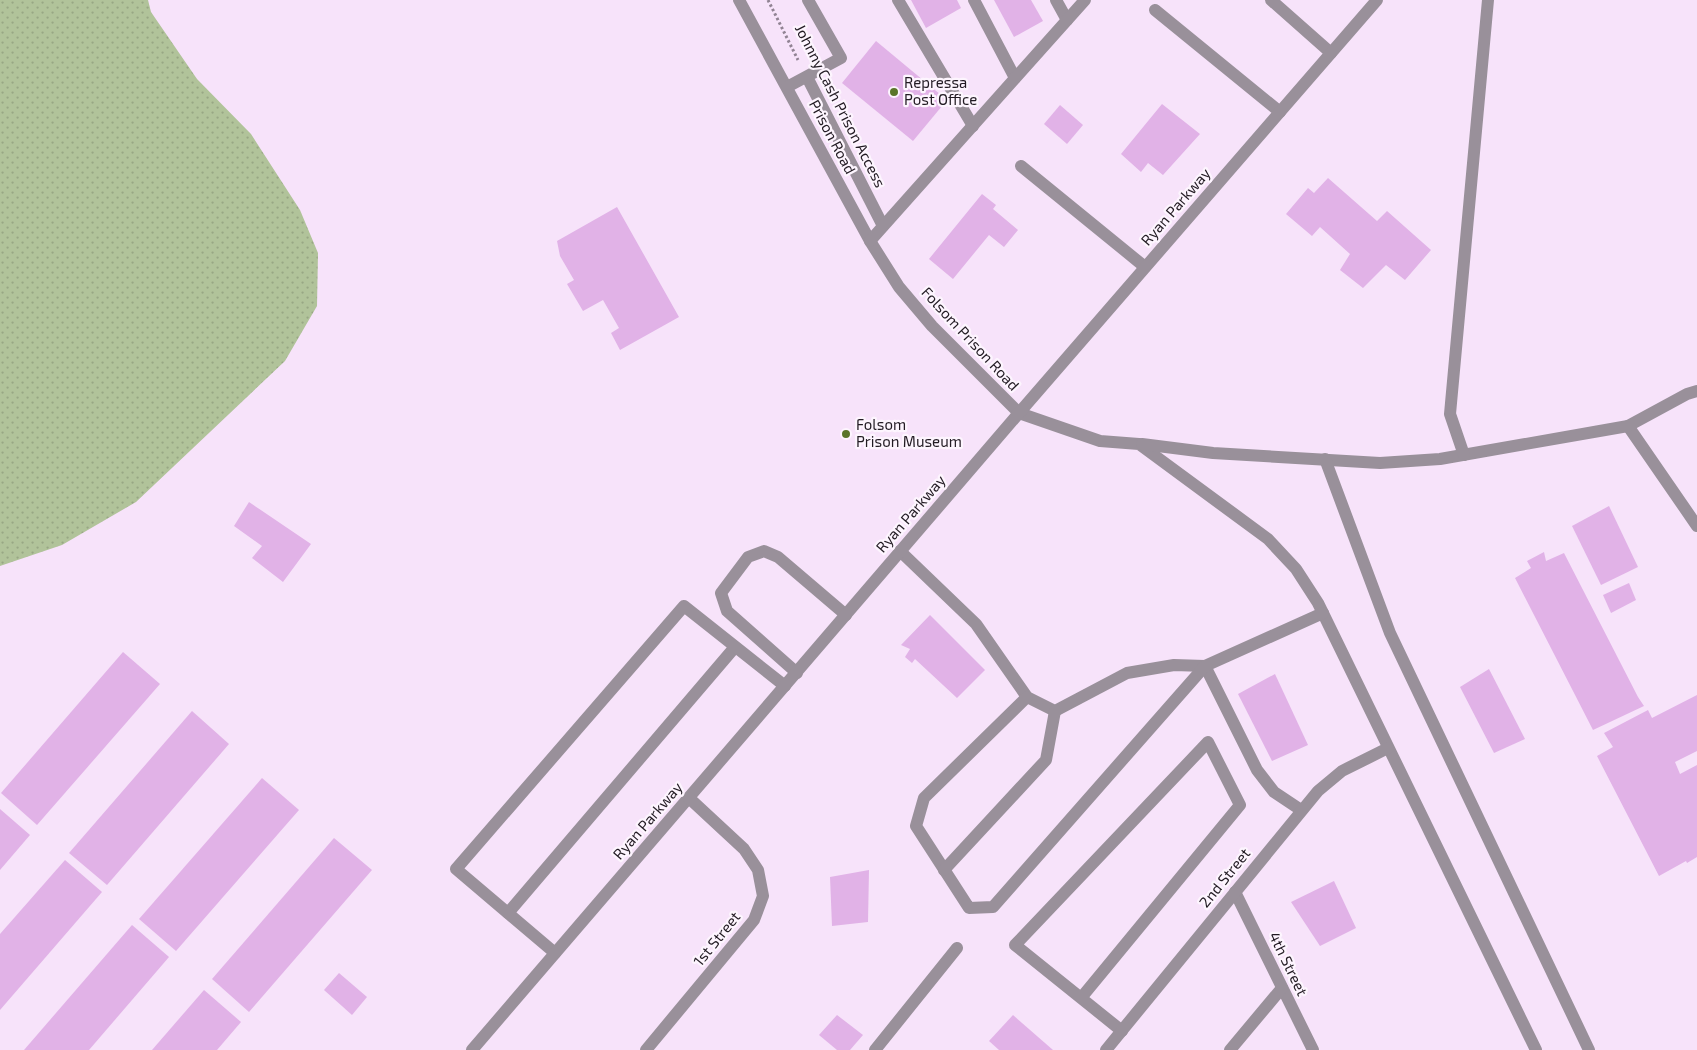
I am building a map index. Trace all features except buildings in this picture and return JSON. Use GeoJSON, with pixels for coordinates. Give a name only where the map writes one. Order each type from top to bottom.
{"type":"FeatureCollection","features":[{"type":"Feature","properties":{"kind":"street","name":"Prison Road"},"geometry":{"type":"LineString","coordinates":[[740,0],[870,241],[899,287]]}},
{"type":"Feature","properties":{"kind":"street"},"geometry":{"type":"LineString","coordinates":[[787,88],[841,58],[808,0]]}},
{"type":"Feature","properties":{"kind":"street"},"geometry":{"type":"LineString","coordinates":[[898,0],[973,126]]}},
{"type":"Feature","properties":{"kind":"street"},"geometry":{"type":"LineString","coordinates":[[974,0],[1016,78]]}},
{"type":"Feature","properties":{"kind":"street"},"geometry":{"type":"LineString","coordinates":[[1056,0],[1067,20]]}},
{"type":"Feature","properties":{"kind":"street"},"geometry":{"type":"LineString","coordinates":[[870,241],[1085,0]]}},
{"type":"Feature","properties":{"kind":"street"},"geometry":{"type":"LineString","coordinates":[[1271,0],[1331,53]]}},
{"type":"Feature","properties":{"kind":"street","name":"Ryan Parkway"},"geometry":{"type":"LineString","coordinates":[[472,1050],[1018,413],[1377,0]]}},
{"type":"Feature","properties":{"kind":"street"},"geometry":{"type":"LineString","coordinates":[[1464,455],[1450,409],[1488,0]]}},
{"type":"Feature","properties":{"kind":"street"},"geometry":{"type":"LineString","coordinates":[[1155,10],[1280,112]]}},
{"type":"Feature","properties":{"kind":"street","name":"Johnny Cash Prison Access"},"geometry":{"type":"LineString","coordinates":[[807,76],[883,226]]}},
{"type":"Feature","properties":{"kind":"street"},"geometry":{"type":"LineString","coordinates":[[1021,166],[1145,267]]}},
{"type":"Feature","properties":{"kind":"street","name":"Folsom Prison Road"},"geometry":{"type":"LineString","coordinates":[[899,287],[932,326],[1018,413]]}},
{"type":"Feature","properties":{"kind":"street"},"geometry":{"type":"LineString","coordinates":[[1018,413],[1100,441],[1213,454],[1380,462],[1440,460],[1628,426],[1687,394],[1697,391]]}},
{"type":"Feature","properties":{"kind":"street"},"geometry":{"type":"LineString","coordinates":[[1628,426],[1697,526]]}},
{"type":"Feature","properties":{"kind":"street"},"geometry":{"type":"LineString","coordinates":[[1139,444],[1268,539],[1296,569],[1323,613],[1536,1050]]}},
{"type":"Feature","properties":{"kind":"street"},"geometry":{"type":"LineString","coordinates":[[1325,459],[1390,633],[1589,1050]]}},
{"type":"Feature","properties":{"kind":"street"},"geometry":{"type":"LineString","coordinates":[[797,673],[727,611],[721,593],[748,558],[764,551],[778,557],[846,615]]}},
{"type":"Feature","properties":{"kind":"street"},"geometry":{"type":"LineString","coordinates":[[900,552],[976,624],[1027,697],[1055,711]]}},
{"type":"Feature","properties":{"kind":"street"},"geometry":{"type":"LineString","coordinates":[[555,953],[456,869],[684,606],[785,686]]}},
{"type":"Feature","properties":{"kind":"street"},"geometry":{"type":"LineString","coordinates":[[1027,697],[924,798],[916,826],[968,908],[993,908],[1205,666],[1323,613]]}},
{"type":"Feature","properties":{"kind":"street"},"geometry":{"type":"LineString","coordinates":[[508,913],[735,647]]}},
{"type":"Feature","properties":{"kind":"street"},"geometry":{"type":"LineString","coordinates":[[1055,711],[1127,673],[1174,665],[1205,666]]}},
{"type":"Feature","properties":{"kind":"street"},"geometry":{"type":"LineString","coordinates":[[1205,666],[1257,770],[1274,792],[1301,810]]}},
{"type":"Feature","properties":{"kind":"street"},"geometry":{"type":"LineString","coordinates":[[944,870],[1046,760],[1055,711]]}},
{"type":"Feature","properties":{"kind":"street"},"geometry":{"type":"LineString","coordinates":[[1081,998],[1240,805],[1208,742],[1016,946],[1122,1031]]}},
{"type":"Feature","properties":{"kind":"street","name":"2nd Street"},"geometry":{"type":"LineString","coordinates":[[1106,1050],[1318,790],[1342,771],[1388,748]]}},
{"type":"Feature","properties":{"kind":"street","name":"1st Street"},"geometry":{"type":"LineString","coordinates":[[646,1050],[754,920],[763,896],[758,870],[744,849],[689,798]]}},
{"type":"Feature","properties":{"kind":"street","name":"4th Street"},"geometry":{"type":"LineString","coordinates":[[1235,892],[1313,1050]]}},
{"type":"Feature","properties":{"kind":"street"},"geometry":{"type":"LineString","coordinates":[[875,1050],[958,948]]}},
{"type":"Feature","properties":{"kind":"street"},"geometry":{"type":"LineString","coordinates":[[1230,1050],[1282,988]]}},
{"type":"Feature","properties":{"kind":"path","name":"Johnny Cash Prison Access"},"geometry":{"type":"LineString","coordinates":[[768,0],[807,76]]}},
{"type":"Feature","properties":{"kind":"green space"},"geometry":{"type":"Polygon","coordinates":[[[0,0],[148,0],[151,12],[197,79],[251,134],[300,210],[318,253],[317,306],[285,361],[136,502],[62,545],[0,566],[0,0]]]}},
{"type":"Feature","properties":{"kind":"place","name":"Repressa Post Office"},"geometry":{"type":"Point","coordinates":[894,92]}},
{"type":"Feature","properties":{"kind":"place","name":"Folsom Prison Museum"},"geometry":{"type":"Point","coordinates":[846,434]}}]}
